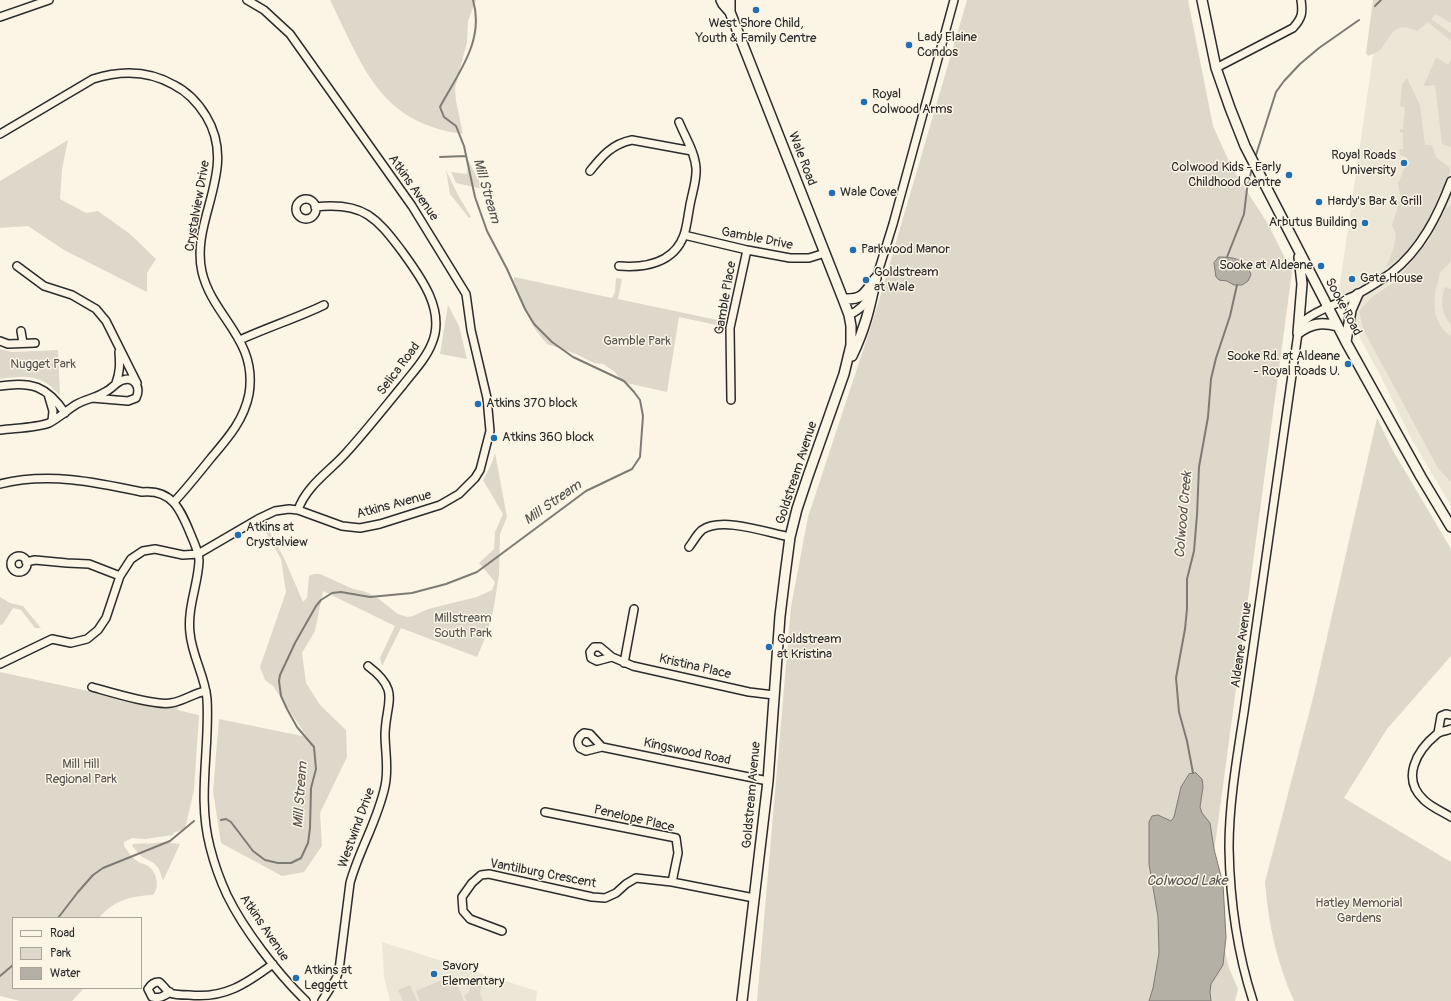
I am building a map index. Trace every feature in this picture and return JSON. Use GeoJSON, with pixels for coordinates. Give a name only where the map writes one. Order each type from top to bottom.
{"type":"FeatureCollection","features":[{"type":"Feature","properties":{"kind":"main road","name":"Wale Road"},"geometry":{"type":"LineString","coordinates":[[721,0],[730,12],[849,315]]}},
{"type":"Feature","properties":{"kind":"main road","name":"Wale Road"},"geometry":{"type":"LineString","coordinates":[[730,0],[730,12]]}},
{"type":"Feature","properties":{"kind":"main road","name":"Sooke Road"},"geometry":{"type":"LineString","coordinates":[[1202,0],[1216,68],[1245,146],[1346,342],[1451,527]]}},
{"type":"Feature","properties":{"kind":"main road"},"geometry":{"type":"LineString","coordinates":[[1298,249],[1302,284],[1298,333]]}},
{"type":"Feature","properties":{"kind":"main road"},"geometry":{"type":"LineString","coordinates":[[843,300],[857,299],[862,296],[876,278]]}},
{"type":"Feature","properties":{"kind":"main road"},"geometry":{"type":"LineString","coordinates":[[844,374],[862,334],[870,308],[876,278]]}},
{"type":"Feature","properties":{"kind":"main road"},"geometry":{"type":"LineString","coordinates":[[1346,342],[1351,310],[1358,294]]}},
{"type":"Feature","properties":{"kind":"main road","name":"Goldstream Avenue"},"geometry":{"type":"LineString","coordinates":[[742,1001],[768,781],[780,616],[790,538],[797,509],[844,374],[852,335],[849,315]]}},
{"type":"Feature","properties":{"kind":"main road"},"geometry":{"type":"LineString","coordinates":[[1298,333],[1313,324],[1329,324],[1338,326]]}},
{"type":"Feature","properties":{"kind":"street"},"geometry":{"type":"LineString","coordinates":[[0,17],[49,0]]}},
{"type":"Feature","properties":{"kind":"street","name":"Atkins Avenue"},"geometry":{"type":"LineString","coordinates":[[247,0],[264,10],[290,34],[412,206],[462,287],[468,301],[471,330],[487,398],[490,431],[488,444],[480,470],[468,486],[449,500],[380,524],[360,528],[342,526],[298,510],[284,509],[268,514],[198,554],[199,560],[189,631],[206,691],[206,732],[203,788],[204,815],[210,846],[227,894],[239,917],[273,964],[289,984],[306,1001]]}},
{"type":"Feature","properties":{"kind":"street"},"geometry":{"type":"LineString","coordinates":[[849,315],[858,311],[863,306],[869,296],[876,278],[893,224],[954,0]]}},
{"type":"Feature","properties":{"kind":"street"},"geometry":{"type":"LineString","coordinates":[[1216,68],[1293,28],[1300,20],[1303,9],[1302,0]]}},
{"type":"Feature","properties":{"kind":"street","name":"Crystalview Drive"},"geometry":{"type":"LineString","coordinates":[[0,134],[93,79],[106,75],[134,72],[165,79],[180,88],[193,98],[209,121],[215,137],[218,156],[217,176],[203,233],[200,253],[202,272],[209,291],[240,340],[245,352],[249,364],[249,387],[245,409],[231,435],[172,501]]}},
{"type":"Feature","properties":{"kind":"street"},"geometry":{"type":"LineString","coordinates":[[620,266],[635,267],[656,263],[664,259],[678,246],[684,235],[696,176],[696,169],[692,151],[679,122]]}},
{"type":"Feature","properties":{"kind":"street"},"geometry":{"type":"LineString","coordinates":[[590,171],[601,156],[611,148],[622,142],[632,140],[692,151]]}},
{"type":"Feature","properties":{"kind":"street"},"geometry":{"type":"LineString","coordinates":[[1298,333],[1306,320],[1358,294],[1392,272],[1426,234],[1435,218],[1451,181]]}},
{"type":"Feature","properties":{"kind":"street","name":"Selica Road"},"geometry":{"type":"LineString","coordinates":[[298,510],[306,495],[320,478],[346,454],[424,358],[435,336],[436,323],[434,310],[429,295],[418,273],[382,225],[367,214],[354,208],[336,206],[315,207]]}},
{"type":"Feature","properties":{"kind":"street","name":"Gamble Drive"},"geometry":{"type":"LineString","coordinates":[[684,235],[747,250],[800,259],[825,253]]}},
{"type":"Feature","properties":{"kind":"street","name":"Gamble Place"},"geometry":{"type":"LineString","coordinates":[[731,400],[730,328],[747,250]]}},
{"type":"Feature","properties":{"kind":"street"},"geometry":{"type":"LineString","coordinates":[[17,266],[44,286],[72,295],[96,309],[106,321],[137,383],[138,394],[136,398],[128,401],[92,398]]}},
{"type":"Feature","properties":{"kind":"street"},"geometry":{"type":"LineString","coordinates":[[240,340],[324,305]]}},
{"type":"Feature","properties":{"kind":"street"},"geometry":{"type":"LineString","coordinates":[[21,331],[23,343]]}},
{"type":"Feature","properties":{"kind":"street","name":"Aldeane Avenue"},"geometry":{"type":"LineString","coordinates":[[1253,1001],[1244,974],[1234,917],[1229,848],[1230,819],[1237,755],[1246,705],[1298,333]]}},
{"type":"Feature","properties":{"kind":"street"},"geometry":{"type":"LineString","coordinates":[[0,341],[8,344],[35,343]]}},
{"type":"Feature","properties":{"kind":"street"},"geometry":{"type":"LineString","coordinates":[[116,383],[120,372],[118,346]]}},
{"type":"Feature","properties":{"kind":"street"},"geometry":{"type":"LineString","coordinates":[[0,430],[38,425],[52,421],[78,404],[107,392],[116,383],[127,379],[137,383]]}},
{"type":"Feature","properties":{"kind":"street"},"geometry":{"type":"LineString","coordinates":[[0,386],[22,383],[33,386],[48,393],[57,400],[65,412]]}},
{"type":"Feature","properties":{"kind":"street"},"geometry":{"type":"LineString","coordinates":[[48,393],[53,411],[52,421]]}},
{"type":"Feature","properties":{"kind":"street"},"geometry":{"type":"LineString","coordinates":[[0,484],[22,479],[66,478],[94,481],[142,492],[149,491],[166,496],[182,514],[198,554],[183,555],[156,549],[143,551],[131,559],[120,576],[106,618],[98,630],[87,639],[71,643],[52,639],[0,664]]}},
{"type":"Feature","properties":{"kind":"street"},"geometry":{"type":"LineString","coordinates":[[689,547],[702,530],[711,526],[737,526],[790,538]]}},
{"type":"Feature","properties":{"kind":"street"},"geometry":{"type":"LineString","coordinates":[[26,562],[35,560],[89,564],[120,576]]}},
{"type":"Feature","properties":{"kind":"street"},"geometry":{"type":"LineString","coordinates":[[624,663],[634,609]]}},
{"type":"Feature","properties":{"kind":"street","name":"Kristina Place"},"geometry":{"type":"LineString","coordinates":[[612,658],[624,663],[749,692],[774,695]]}},
{"type":"Feature","properties":{"kind":"street","name":"Westwind Drive"},"geometry":{"type":"LineString","coordinates":[[322,1001],[336,979],[339,970],[350,883],[356,863],[374,822],[387,775],[388,764],[385,734],[390,698],[387,686],[377,673],[368,666]]}},
{"type":"Feature","properties":{"kind":"street"},"geometry":{"type":"LineString","coordinates":[[92,687],[157,703],[170,704],[182,701],[206,691]]}},
{"type":"Feature","properties":{"kind":"street"},"geometry":{"type":"LineString","coordinates":[[1451,716],[1446,714],[1441,716],[1438,732],[1416,758],[1412,781],[1417,792],[1425,801],[1451,817]]}},
{"type":"Feature","properties":{"kind":"street"},"geometry":{"type":"LineString","coordinates":[[1438,732],[1451,729]]}},
{"type":"Feature","properties":{"kind":"street","name":"Kingswood Road"},"geometry":{"type":"LineString","coordinates":[[602,747],[768,781]]}},
{"type":"Feature","properties":{"kind":"street","name":"Penelope Place"},"geometry":{"type":"LineString","coordinates":[[545,812],[676,838],[678,853],[672,882]]}},
{"type":"Feature","properties":{"kind":"street","name":"Vantilburg Crescent"},"geometry":{"type":"LineString","coordinates":[[502,931],[470,918],[463,911],[462,897],[472,883],[481,875],[489,874],[592,897],[605,898],[616,893],[636,878],[672,882],[754,898]]}},
{"type":"Feature","properties":{"kind":"street"},"geometry":{"type":"LineString","coordinates":[[170,992],[202,997],[217,995],[231,991],[246,984],[273,964]]}},
{"type":"Feature","properties":{"kind":"shaded area","name":"Royal Roads University"},"geometry":{"type":"Polygon","coordinates":[[[1381,0],[1451,0],[1451,506],[1411,438],[1380,375],[1338,297],[1381,0]]]}},
{"type":"Feature","properties":{"kind":"shaded area","name":"Savory Elementary"},"geometry":{"type":"Polygon","coordinates":[[[382,942],[537,991],[536,1001],[390,1001],[384,977],[382,942]]]}},
{"type":"Feature","properties":{"kind":"green space"},"geometry":{"type":"Polygon","coordinates":[[[330,0],[476,0],[468,21],[467,42],[455,88],[456,101],[463,134],[435,128],[411,118],[393,104],[377,88],[364,69],[330,0]]]}},
{"type":"Feature","properties":{"kind":"green space"},"geometry":{"type":"Polygon","coordinates":[[[967,0],[1188,0],[1213,126],[1232,168],[1268,224],[1292,272],[1215,845],[1214,864],[1221,935],[1229,968],[1238,989],[1235,1001],[757,1001],[791,607],[808,517],[874,317],[967,0]]]}},
{"type":"Feature","properties":{"kind":"green space"},"geometry":{"type":"Polygon","coordinates":[[[1373,0],[1451,0],[1451,23],[1436,14],[1431,19],[1451,33],[1451,41],[1428,22],[1417,31],[1403,27],[1398,28],[1391,34],[1380,50],[1368,56],[1366,53],[1373,0]]]}},
{"type":"Feature","properties":{"kind":"green space"},"geometry":{"type":"Polygon","coordinates":[[[1436,57],[1448,65],[1451,59],[1451,147],[1442,144],[1435,85],[1423,86],[1436,57]]]}},
{"type":"Feature","properties":{"kind":"green space"},"geometry":{"type":"Polygon","coordinates":[[[1407,78],[1420,105],[1425,145],[1432,145],[1436,157],[1450,168],[1450,172],[1423,230],[1408,251],[1386,268],[1394,247],[1396,234],[1392,225],[1400,194],[1398,184],[1408,158],[1400,155],[1399,149],[1403,149],[1403,133],[1400,132],[1400,129],[1403,129],[1405,107],[1400,106],[1402,84],[1407,78]]]}},
{"type":"Feature","properties":{"kind":"green space"},"geometry":{"type":"Polygon","coordinates":[[[68,140],[62,169],[60,199],[86,213],[98,211],[130,234],[156,259],[147,273],[147,292],[64,250],[28,226],[0,228],[0,181],[68,140]]]}},
{"type":"Feature","properties":{"kind":"green space"},"geometry":{"type":"Polygon","coordinates":[[[468,160],[483,189],[456,183],[451,172],[467,174],[468,160]]]}},
{"type":"Feature","properties":{"kind":"green space"},"geometry":{"type":"Polygon","coordinates":[[[446,170],[471,217],[469,218],[450,194],[446,170]]]}},
{"type":"Feature","properties":{"kind":"green space"},"geometry":{"type":"Polygon","coordinates":[[[1451,205],[1451,261],[1440,274],[1434,304],[1440,325],[1451,336],[1451,482],[1438,468],[1363,329],[1359,311],[1372,297],[1395,282],[1430,239],[1446,208],[1451,205]]]}},
{"type":"Feature","properties":{"kind":"green space","name":"Gamble Park"},"geometry":{"type":"Polygon","coordinates":[[[514,277],[612,298],[615,292],[616,278],[622,279],[618,299],[722,321],[721,326],[679,317],[667,392],[622,382],[615,372],[603,364],[594,363],[576,354],[547,344],[537,332],[524,309],[514,277]]]}},
{"type":"Feature","properties":{"kind":"green space"},"geometry":{"type":"Polygon","coordinates":[[[1445,287],[1451,289],[1451,325],[1445,316],[1442,307],[1442,297],[1445,287]]]}},
{"type":"Feature","properties":{"kind":"green space"},"geometry":{"type":"Polygon","coordinates":[[[448,305],[459,326],[467,359],[440,354],[448,305]]]}},
{"type":"Feature","properties":{"kind":"green space","name":"Nugget Park"},"geometry":{"type":"Polygon","coordinates":[[[0,349],[12,352],[58,350],[60,396],[47,384],[33,378],[18,377],[0,379],[0,349]]]}},
{"type":"Feature","properties":{"kind":"green space","name":"Hatley Memorial Gardens"},"geometry":{"type":"Polygon","coordinates":[[[1377,418],[1392,449],[1451,549],[1451,656],[1387,729],[1344,798],[1451,862],[1451,1001],[1294,1001],[1274,943],[1268,913],[1265,882],[1314,694],[1377,418]]]}},
{"type":"Feature","properties":{"kind":"green space","name":"Millstream South Park"},"geometry":{"type":"Polygon","coordinates":[[[495,453],[507,517],[500,534],[499,575],[493,612],[486,636],[477,657],[401,628],[382,666],[380,658],[395,626],[323,591],[315,631],[302,653],[306,683],[320,705],[346,730],[347,757],[320,813],[322,846],[304,872],[282,876],[221,843],[213,791],[219,719],[307,737],[273,686],[265,680],[260,667],[286,592],[281,559],[263,527],[266,525],[284,558],[303,602],[307,598],[309,576],[314,574],[320,574],[353,589],[375,596],[398,614],[407,617],[413,616],[428,609],[477,597],[492,590],[495,582],[479,563],[494,549],[495,532],[503,514],[483,480],[491,465],[495,453]]]}},
{"type":"Feature","properties":{"kind":"green space"},"geometry":{"type":"Polygon","coordinates":[[[0,597],[10,603],[23,606],[41,628],[35,628],[21,610],[13,608],[3,624],[0,625],[0,597]]]}},
{"type":"Feature","properties":{"kind":"green space","name":"Mill Hill Regional Park"},"geometry":{"type":"Polygon","coordinates":[[[0,672],[157,706],[179,704],[177,710],[199,715],[194,790],[185,829],[173,833],[173,835],[145,839],[132,838],[124,842],[124,846],[137,861],[147,865],[154,872],[157,884],[153,895],[137,896],[123,900],[111,907],[100,917],[12,917],[12,989],[83,989],[72,1001],[20,1001],[0,996],[0,672]]]}},
{"type":"Feature","properties":{"kind":"green space"},"geometry":{"type":"Polygon","coordinates":[[[163,842],[180,844],[163,881],[159,869],[154,863],[142,857],[132,846],[133,844],[163,842]]]}},
{"type":"Feature","properties":{"kind":"green space"},"geometry":{"type":"Polygon","coordinates":[[[453,975],[464,1001],[420,1001],[416,991],[453,975]]]}},
{"type":"Feature","properties":{"kind":"green space"},"geometry":{"type":"Polygon","coordinates":[[[472,982],[482,985],[480,994],[483,1000],[482,1001],[467,1001],[464,996],[469,992],[472,982]]]}},
{"type":"Feature","properties":{"kind":"green space"},"geometry":{"type":"Polygon","coordinates":[[[410,985],[417,1001],[403,1001],[398,990],[410,985]]]}},
{"type":"Feature","properties":{"kind":"water"},"geometry":{"type":"Polygon","coordinates":[[[1219,257],[1234,258],[1243,262],[1251,275],[1248,281],[1242,285],[1234,285],[1227,281],[1219,280],[1216,277],[1214,263],[1219,257]]]}},
{"type":"Feature","properties":{"kind":"water","name":"Colwood Lake"},"geometry":{"type":"Polygon","coordinates":[[[1196,773],[1202,779],[1203,787],[1200,807],[1202,813],[1210,823],[1214,849],[1223,884],[1226,937],[1223,965],[1211,984],[1211,1001],[1149,1001],[1153,988],[1159,953],[1158,917],[1149,864],[1149,822],[1152,816],[1158,815],[1171,821],[1174,817],[1181,787],[1189,774],[1196,773]]]}},
{"type":"Feature","properties":{"kind":"waterway","name":"Mill Stream"},"geometry":{"type":"LineString","coordinates":[[221,820],[226,819],[231,822],[253,851],[265,860],[278,863],[291,863],[301,858],[308,843],[311,788],[316,769],[314,747],[297,727],[287,709],[281,696],[279,681],[280,675],[295,643],[321,600],[332,593],[341,592],[370,597],[412,593],[446,584],[477,572],[586,491],[632,469],[640,457],[643,416],[640,400],[624,381],[573,357],[552,342],[534,324],[525,309],[507,269],[487,231],[475,197],[464,146],[456,126],[444,117],[440,107],[462,69],[473,43],[476,15],[473,0]]}},
{"type":"Feature","properties":{"kind":"waterway","name":"Colwood Creek"},"geometry":{"type":"LineString","coordinates":[[1375,6],[1381,0]]}},
{"type":"Feature","properties":{"kind":"waterway","name":"Colwood Creek"},"geometry":{"type":"LineString","coordinates":[[1255,158],[1276,92],[1284,81],[1300,64],[1319,48],[1359,20]]}},
{"type":"Feature","properties":{"kind":"waterway"},"geometry":{"type":"LineString","coordinates":[[440,157],[466,156]]}},
{"type":"Feature","properties":{"kind":"waterway","name":"Colwood Creek"},"geometry":{"type":"LineString","coordinates":[[1227,257],[1244,214],[1247,189],[1252,168]]}},
{"type":"Feature","properties":{"kind":"waterway","name":"Colwood Creek"},"geometry":{"type":"LineString","coordinates":[[1193,773],[1187,741],[1179,712],[1176,678],[1185,629],[1187,579],[1194,551],[1199,467],[1208,417],[1211,379],[1216,358],[1230,316],[1237,285]]}},
{"type":"Feature","properties":{"kind":"waterway","name":"Mill Stream"},"geometry":{"type":"LineString","coordinates":[[59,917],[93,875],[103,868],[170,841],[194,821]]}},
{"type":"Feature","properties":{"kind":"waterway","name":"Mill Stream"},"geometry":{"type":"LineString","coordinates":[[0,976],[12,966]]}},
{"type":"Feature","properties":{"kind":"place","name":"West Shore Child, Youth & Family Centre"},"geometry":{"type":"Point","coordinates":[756,10]}},
{"type":"Feature","properties":{"kind":"place","name":"Lady Elaine Condos"},"geometry":{"type":"Point","coordinates":[909,45]}},
{"type":"Feature","properties":{"kind":"place","name":"Royal Colwood Arms"},"geometry":{"type":"Point","coordinates":[864,102]}},
{"type":"Feature","properties":{"kind":"place","name":"Royal Roads University"},"geometry":{"type":"Point","coordinates":[1404,163]}},
{"type":"Feature","properties":{"kind":"place","name":"Colwood Kids - Early Childhood Centre"},"geometry":{"type":"Point","coordinates":[1289,175]}},
{"type":"Feature","properties":{"kind":"place","name":"Wale Cove"},"geometry":{"type":"Point","coordinates":[832,193]}},
{"type":"Feature","properties":{"kind":"place","name":"Hardy's Bar & Grill"},"geometry":{"type":"Point","coordinates":[1319,202]}},
{"type":"Feature","properties":{"kind":"place","name":"Arbutus Building"},"geometry":{"type":"Point","coordinates":[1365,223]}},
{"type":"Feature","properties":{"kind":"place","name":"Parkwood Manor"},"geometry":{"type":"Point","coordinates":[853,250]}},
{"type":"Feature","properties":{"kind":"place","name":"Sooke at Aldeane"},"geometry":{"type":"Point","coordinates":[1321,266]}},
{"type":"Feature","properties":{"kind":"place","name":"Gate House"},"geometry":{"type":"Point","coordinates":[1352,279]}},
{"type":"Feature","properties":{"kind":"place","name":"Goldstream at Wale"},"geometry":{"type":"Point","coordinates":[866,280]}},
{"type":"Feature","properties":{"kind":"place","name":"Sooke Rd. at Aldeane - Royal Roads U."},"geometry":{"type":"Point","coordinates":[1348,364]}},
{"type":"Feature","properties":{"kind":"place","name":"Atkins 370 block"},"geometry":{"type":"Point","coordinates":[478,404]}},
{"type":"Feature","properties":{"kind":"place","name":"Atkins 360 block"},"geometry":{"type":"Point","coordinates":[494,438]}},
{"type":"Feature","properties":{"kind":"place","name":"Atkins at Crystalview"},"geometry":{"type":"Point","coordinates":[238,535]}},
{"type":"Feature","properties":{"kind":"place","name":"Goldstream at Kristina"},"geometry":{"type":"Point","coordinates":[769,647]}},
{"type":"Feature","properties":{"kind":"place","name":"Savory Elementary"},"geometry":{"type":"Point","coordinates":[434,974]}},
{"type":"Feature","properties":{"kind":"place","name":"Atkins at Leggett"},"geometry":{"type":"Point","coordinates":[296,978]}}]}
